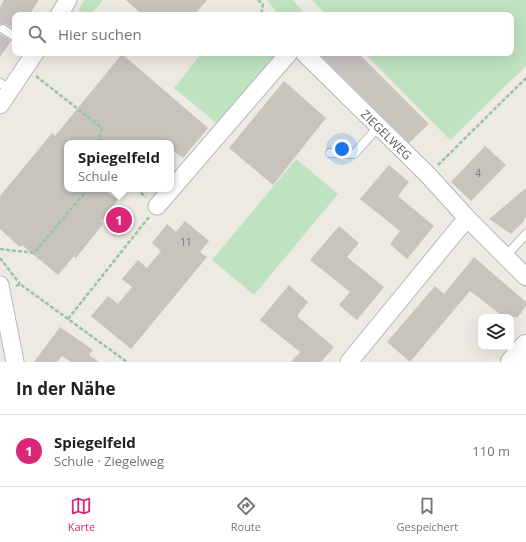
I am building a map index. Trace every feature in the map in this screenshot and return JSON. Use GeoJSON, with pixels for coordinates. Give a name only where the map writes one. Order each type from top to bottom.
{"type":"FeatureCollection","features":[{"type":"Feature","properties":{"kind":"main road"},"geometry":{"type":"LineString","coordinates":[[512,362],[526,346]]}},
{"type":"Feature","properties":{"kind":"street"},"geometry":{"type":"LineString","coordinates":[[61,12],[68,0]]}},
{"type":"Feature","properties":{"kind":"street"},"geometry":{"type":"LineString","coordinates":[[0,105],[5,86],[25,67],[33,56]]}},
{"type":"Feature","properties":{"kind":"street"},"geometry":{"type":"LineString","coordinates":[[174,186],[286,56]]}},
{"type":"Feature","properties":{"kind":"street","name":"ZIEGELWEG"},"geometry":{"type":"LineString","coordinates":[[307,56],[428,175],[467,218],[526,277]]}},
{"type":"Feature","properties":{"kind":"street"},"geometry":{"type":"LineString","coordinates":[[157,206],[169,192]]}},
{"type":"Feature","properties":{"kind":"street"},"geometry":{"type":"LineString","coordinates":[[349,362],[467,218]]}},
{"type":"Feature","properties":{"kind":"street"},"geometry":{"type":"LineString","coordinates":[[2,292],[4,323],[14,362]]}},
{"type":"Feature","properties":{"kind":"lane"},"geometry":{"type":"LineString","coordinates":[[3,30],[12,35]]}},
{"type":"Feature","properties":{"kind":"lane"},"geometry":{"type":"LineString","coordinates":[[330,153],[354,154],[379,126]]}},
{"type":"Feature","properties":{"kind":"lane"},"geometry":{"type":"LineString","coordinates":[[506,256],[526,234]]}},
{"type":"Feature","properties":{"kind":"path"},"geometry":{"type":"LineString","coordinates":[[258,0],[263,4],[262,12]]}},
{"type":"Feature","properties":{"kind":"path"},"geometry":{"type":"LineString","coordinates":[[25,67],[102,128],[98,140]]}},
{"type":"Feature","properties":{"kind":"path"},"geometry":{"type":"LineString","coordinates":[[428,175],[526,78]]}},
{"type":"Feature","properties":{"kind":"path"},"geometry":{"type":"LineString","coordinates":[[0,249],[34,253],[85,192]]}},
{"type":"Feature","properties":{"kind":"path"},"geometry":{"type":"LineString","coordinates":[[68,319],[157,206]]}},
{"type":"Feature","properties":{"kind":"path"},"geometry":{"type":"LineString","coordinates":[[0,258],[20,284],[127,362]]}},
{"type":"Feature","properties":{"kind":"path"},"geometry":{"type":"LineString","coordinates":[[2,292],[20,284]]}},
{"type":"Feature","properties":{"kind":"green space"},"geometry":{"type":"Polygon","coordinates":[[[84,0],[103,0],[93,12],[80,12],[79,9],[84,0]]]}},
{"type":"Feature","properties":{"kind":"green space"},"geometry":{"type":"Polygon","coordinates":[[[267,0],[293,0],[303,12],[277,12],[267,0]]]}},
{"type":"Feature","properties":{"kind":"green space"},"geometry":{"type":"Polygon","coordinates":[[[312,0],[526,0],[526,66],[450,140],[367,56],[514,56],[514,12],[324,12],[312,0]]]}},
{"type":"Feature","properties":{"kind":"green space"},"geometry":{"type":"Polygon","coordinates":[[[200,56],[277,56],[220,126],[174,88],[200,56]]]}},
{"type":"Feature","properties":{"kind":"green space"},"geometry":{"type":"Polygon","coordinates":[[[296,159],[338,194],[254,295],[212,260],[296,159]]]}},
{"type":"Feature","properties":{"kind":"building"},"geometry":{"type":"Polygon","coordinates":[[[4,0],[39,0],[31,12],[12,12],[12,28],[6,24],[0,24],[0,7],[4,0]]]}},
{"type":"Feature","properties":{"kind":"building"},"geometry":{"type":"Polygon","coordinates":[[[126,0],[207,0],[197,12],[140,12],[126,0]]]}},
{"type":"Feature","properties":{"kind":"building"},"geometry":{"type":"Polygon","coordinates":[[[0,34],[11,41],[0,57],[0,34]]]}},
{"type":"Feature","properties":{"kind":"building"},"geometry":{"type":"Polygon","coordinates":[[[120,56],[124,56],[208,128],[183,158],[174,151],[174,140],[64,140],[64,192],[107,192],[118,200],[101,221],[103,224],[76,258],[74,256],[58,275],[22,245],[20,247],[0,229],[0,196],[52,133],[55,136],[120,56]]]}},
{"type":"Feature","properties":{"kind":"building"},"geometry":{"type":"Polygon","coordinates":[[[321,56],[361,56],[429,124],[409,143],[321,56]]]}},
{"type":"Feature","properties":{"kind":"building"},"geometry":{"type":"Polygon","coordinates":[[[284,81],[326,118],[273,185],[229,148],[284,81]]]}},
{"type":"Feature","properties":{"kind":"building"},"geometry":{"type":"Polygon","coordinates":[[[485,146],[506,165],[471,201],[451,182],[485,146]]]}},
{"type":"Feature","properties":{"kind":"building"},"geometry":{"type":"Polygon","coordinates":[[[389,165],[409,182],[398,196],[434,226],[407,259],[390,244],[400,231],[360,199],[389,165]]]}},
{"type":"Feature","properties":{"kind":"building"},"geometry":{"type":"Polygon","coordinates":[[[526,188],[526,216],[523,222],[511,234],[489,219],[526,188]]]}},
{"type":"Feature","properties":{"kind":"building"},"geometry":{"type":"Polygon","coordinates":[[[185,221],[209,241],[200,252],[207,257],[131,349],[91,316],[108,296],[118,304],[132,287],[122,279],[138,260],[147,268],[161,251],[152,243],[167,224],[176,232],[185,221]]]}},
{"type":"Feature","properties":{"kind":"building"},"geometry":{"type":"Polygon","coordinates":[[[339,226],[359,243],[347,257],[384,287],[357,320],[339,305],[350,292],[310,260],[339,226]]]}},
{"type":"Feature","properties":{"kind":"building"},"geometry":{"type":"Polygon","coordinates":[[[474,257],[526,302],[526,306],[518,317],[514,317],[514,314],[500,314],[470,291],[410,362],[387,342],[435,286],[444,294],[474,257]]]}},
{"type":"Feature","properties":{"kind":"building"},"geometry":{"type":"Polygon","coordinates":[[[289,285],[308,302],[297,316],[334,347],[321,362],[291,362],[300,352],[260,320],[289,285]]]}},
{"type":"Feature","properties":{"kind":"building"},"geometry":{"type":"Polygon","coordinates":[[[60,327],[93,350],[89,355],[99,362],[71,362],[62,356],[57,362],[34,362],[60,327]]]}},
{"type":"Feature","properties":{"kind":"place","name":"Spiegelfeld"},"geometry":{"type":"Point","coordinates":[119,220]}}]}
